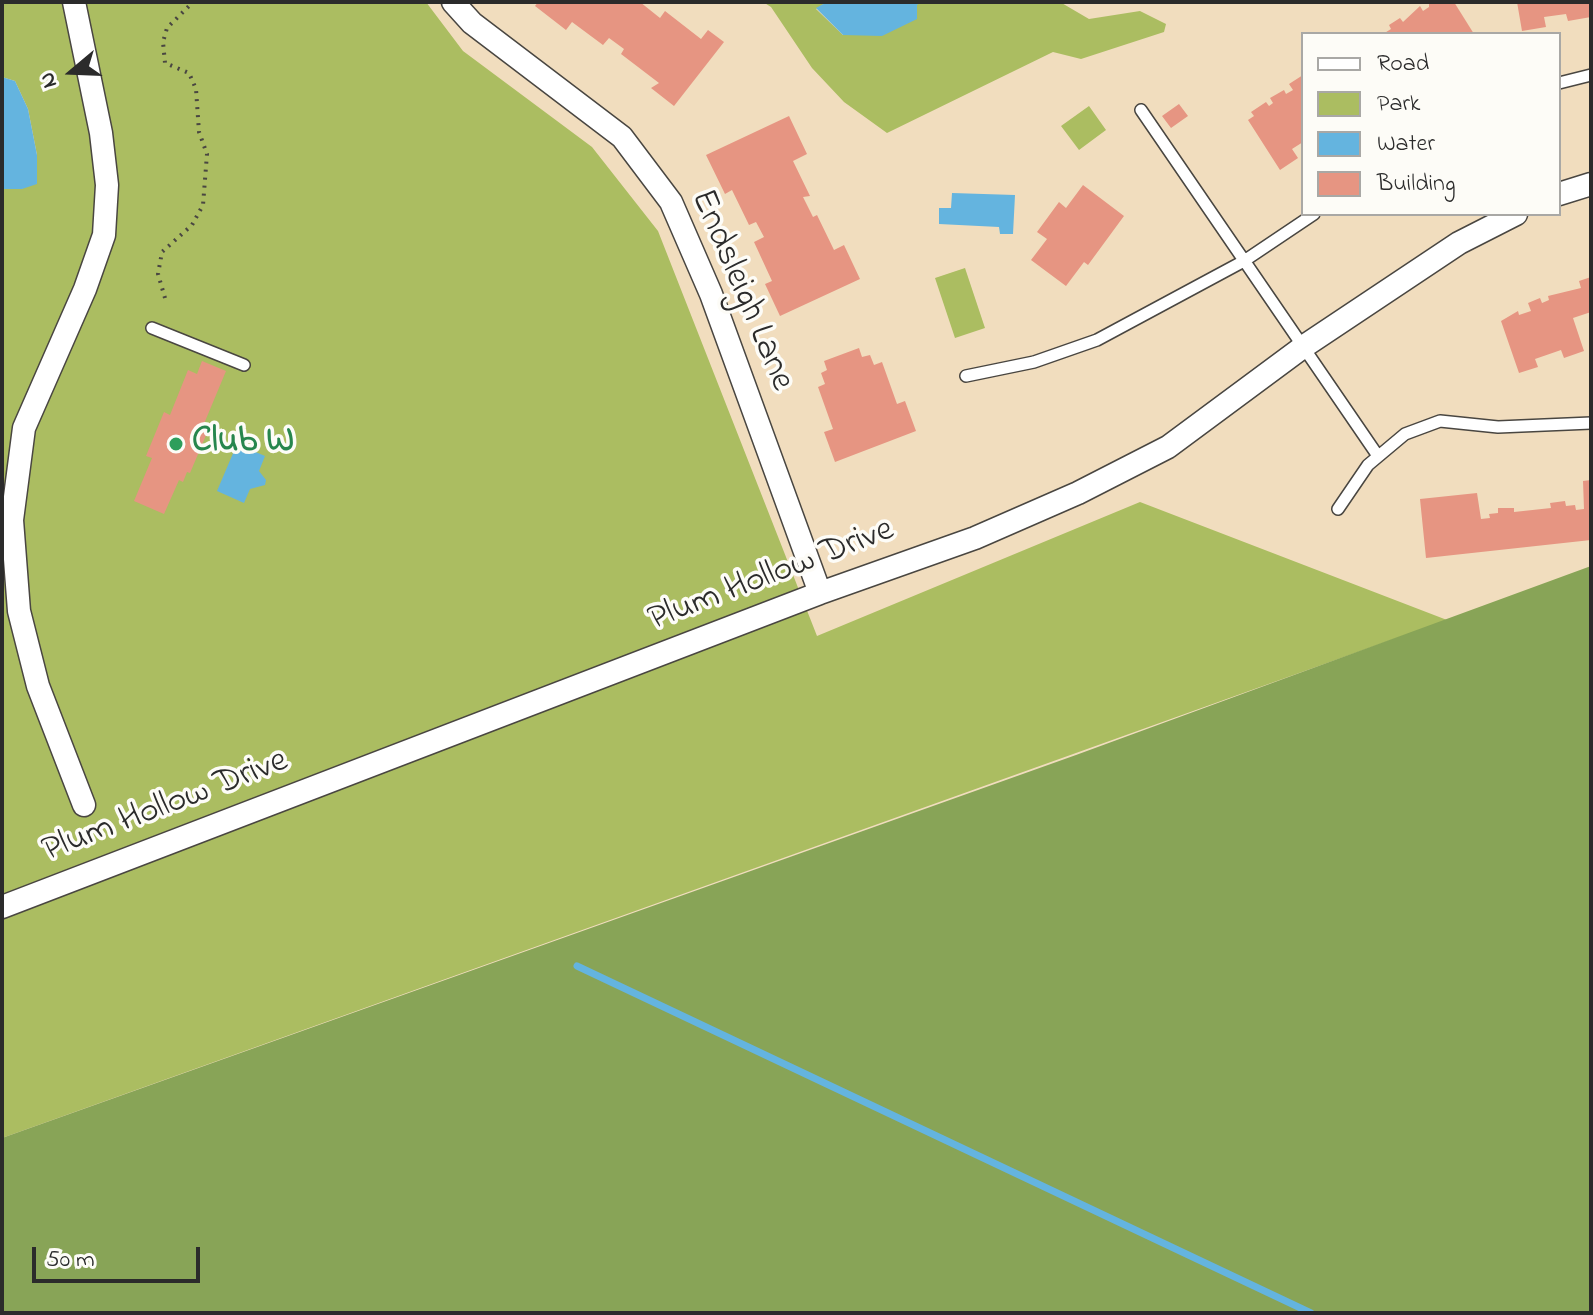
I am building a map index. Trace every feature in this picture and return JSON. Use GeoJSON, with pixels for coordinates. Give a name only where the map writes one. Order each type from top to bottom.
{"type":"FeatureCollection","features":[{"type":"Feature","properties":{"kind":"street"},"geometry":{"type":"LineString","coordinates":[[74,2],[101,133],[107,185],[104,235],[85,289],[24,428],[12,520],[19,611],[38,686],[84,805]]}},
{"type":"Feature","properties":{"kind":"street","name":"Endsleigh Lane"},"geometry":{"type":"LineString","coordinates":[[453,2],[481,30],[622,137],[671,202],[711,294],[820,593]]}},
{"type":"Feature","properties":{"kind":"street"},"geometry":{"type":"LineString","coordinates":[[1561,193],[1591,184]]}},
{"type":"Feature","properties":{"kind":"street","name":"Plum Hollow Drive"},"geometry":{"type":"LineString","coordinates":[[2,907],[820,593],[975,538],[1091,487],[1168,447],[1303,347],[1459,243],[1512,216]]}},
{"type":"Feature","properties":{"kind":"lane"},"geometry":{"type":"LineString","coordinates":[[1561,82],[1591,75]]}},
{"type":"Feature","properties":{"kind":"lane"},"geometry":{"type":"LineString","coordinates":[[1141,110],[1378,456]]}},
{"type":"Feature","properties":{"kind":"lane"},"geometry":{"type":"LineString","coordinates":[[966,376],[1034,362],[1097,340],[1244,261],[1311,216]]}},
{"type":"Feature","properties":{"kind":"lane"},"geometry":{"type":"LineString","coordinates":[[152,328],[244,365]]}},
{"type":"Feature","properties":{"kind":"lane"},"geometry":{"type":"LineString","coordinates":[[1338,509],[1368,465],[1378,456],[1405,434],[1440,421],[1498,427],[1591,423]]}},
{"type":"Feature","properties":{"kind":"path"},"geometry":{"type":"LineString","coordinates":[[165,298],[158,274],[162,252],[192,225],[203,205],[207,154],[199,132],[196,89],[189,73],[165,63],[163,42],[167,28],[193,2]]}},
{"type":"Feature","properties":{"kind":"green space"},"geometry":{"type":"Polygon","coordinates":[[[2,2],[426,2],[463,51],[592,147],[658,231],[817,636],[1140,502],[1447,620],[2,1138],[2,189],[22,189],[37,155],[28,109],[15,81],[2,77],[2,2]]]}},
{"type":"Feature","properties":{"kind":"green space"},"geometry":{"type":"Polygon","coordinates":[[[763,2],[827,2],[816,9],[843,35],[861,35],[921,2],[1060,2],[1089,19],[1140,11],[1166,24],[1164,32],[1081,59],[1053,52],[887,133],[844,102],[812,68],[771,7],[763,2]]]}},
{"type":"Feature","properties":{"kind":"green space"},"geometry":{"type":"Polygon","coordinates":[[[1089,106],[1106,130],[1079,150],[1061,126],[1089,106]]]}},
{"type":"Feature","properties":{"kind":"green space"},"geometry":{"type":"Polygon","coordinates":[[[965,268],[985,328],[955,338],[935,278],[965,268]]]}},
{"type":"Feature","properties":{"kind":"green space"},"geometry":{"type":"Polygon","coordinates":[[[1591,566],[1591,1313],[2,1313],[2,1138],[1076,755],[1591,566]]]}},
{"type":"Feature","properties":{"kind":"water"},"geometry":{"type":"Polygon","coordinates":[[[827,2],[921,2],[917,5],[917,19],[882,36],[843,35],[816,8],[827,2]]]}},
{"type":"Feature","properties":{"kind":"water"},"geometry":{"type":"Polygon","coordinates":[[[2,77],[15,81],[28,109],[37,155],[37,184],[22,189],[2,189],[2,77]]]}},
{"type":"Feature","properties":{"kind":"water"},"geometry":{"type":"Polygon","coordinates":[[[952,193],[1015,195],[1013,234],[1000,234],[999,227],[939,224],[939,208],[951,208],[952,193]]]}},
{"type":"Feature","properties":{"kind":"water"},"geometry":{"type":"Polygon","coordinates":[[[237,444],[265,456],[259,471],[266,480],[265,485],[250,489],[244,503],[217,491],[237,444]]]}},
{"type":"Feature","properties":{"kind":"building"},"geometry":{"type":"Polygon","coordinates":[[[538,2],[640,2],[660,18],[665,11],[701,39],[708,30],[724,42],[674,106],[651,88],[659,83],[621,54],[624,49],[609,38],[603,45],[572,22],[566,30],[535,6],[538,2]]]}},
{"type":"Feature","properties":{"kind":"building"},"geometry":{"type":"Polygon","coordinates":[[[1429,2],[1454,2],[1473,32],[1386,32],[1391,29],[1389,25],[1400,18],[1403,22],[1420,6],[1423,11],[1429,7],[1429,2]]]}},
{"type":"Feature","properties":{"kind":"building"},"geometry":{"type":"Polygon","coordinates":[[[1517,2],[1589,2],[1591,17],[1568,21],[1566,14],[1544,17],[1546,27],[1522,31],[1517,2]]]}},
{"type":"Feature","properties":{"kind":"building"},"geometry":{"type":"Polygon","coordinates":[[[1301,76],[1301,143],[1292,149],[1298,158],[1280,170],[1248,120],[1254,116],[1251,112],[1266,102],[1269,106],[1273,103],[1270,98],[1284,90],[1286,94],[1293,90],[1289,84],[1301,76]]]}},
{"type":"Feature","properties":{"kind":"building"},"geometry":{"type":"Polygon","coordinates":[[[1179,104],[1188,116],[1171,128],[1162,116],[1179,104]]]}},
{"type":"Feature","properties":{"kind":"building"},"geometry":{"type":"Polygon","coordinates":[[[789,116],[807,154],[793,161],[810,196],[803,197],[813,217],[817,215],[834,250],[844,245],[860,279],[780,316],[765,284],[772,281],[754,242],[764,237],[756,222],[749,225],[732,190],[725,194],[706,155],[789,116]]]}},
{"type":"Feature","properties":{"kind":"building"},"geometry":{"type":"Polygon","coordinates":[[[1083,185],[1124,216],[1088,265],[1084,262],[1066,286],[1031,260],[1047,239],[1037,232],[1059,202],[1066,208],[1083,185]]]}},
{"type":"Feature","properties":{"kind":"building"},"geometry":{"type":"Polygon","coordinates":[[[1591,277],[1591,312],[1573,318],[1584,351],[1564,358],[1561,350],[1535,359],[1538,367],[1519,373],[1501,321],[1518,311],[1519,315],[1531,311],[1528,303],[1540,298],[1542,303],[1549,300],[1548,296],[1581,288],[1579,281],[1591,277]]]}},
{"type":"Feature","properties":{"kind":"building"},"geometry":{"type":"Polygon","coordinates":[[[859,348],[862,357],[870,355],[874,365],[882,362],[897,404],[905,401],[916,431],[835,462],[824,432],[833,429],[818,387],[825,384],[821,373],[827,370],[824,361],[859,348]]]}},
{"type":"Feature","properties":{"kind":"building","name":"Club W"},"geometry":{"type":"Polygon","coordinates":[[[202,361],[226,371],[201,431],[207,433],[190,473],[187,472],[183,482],[179,480],[164,514],[134,501],[152,458],[146,456],[164,412],[170,415],[188,370],[197,374],[202,361]]]}},
{"type":"Feature","properties":{"kind":"building"},"geometry":{"type":"Polygon","coordinates":[[[1591,480],[1591,540],[1426,558],[1420,499],[1477,493],[1481,519],[1498,513],[1498,508],[1514,508],[1514,512],[1551,508],[1550,503],[1565,501],[1566,506],[1575,505],[1576,510],[1584,509],[1583,481],[1591,480]]]}},
{"type":"Feature","properties":{"kind":"waterway"},"geometry":{"type":"LineString","coordinates":[[577,966],[1311,1313]]}},
{"type":"Feature","properties":{"kind":"place","name":"Club W"},"geometry":{"type":"Point","coordinates":[176,444]}}]}
